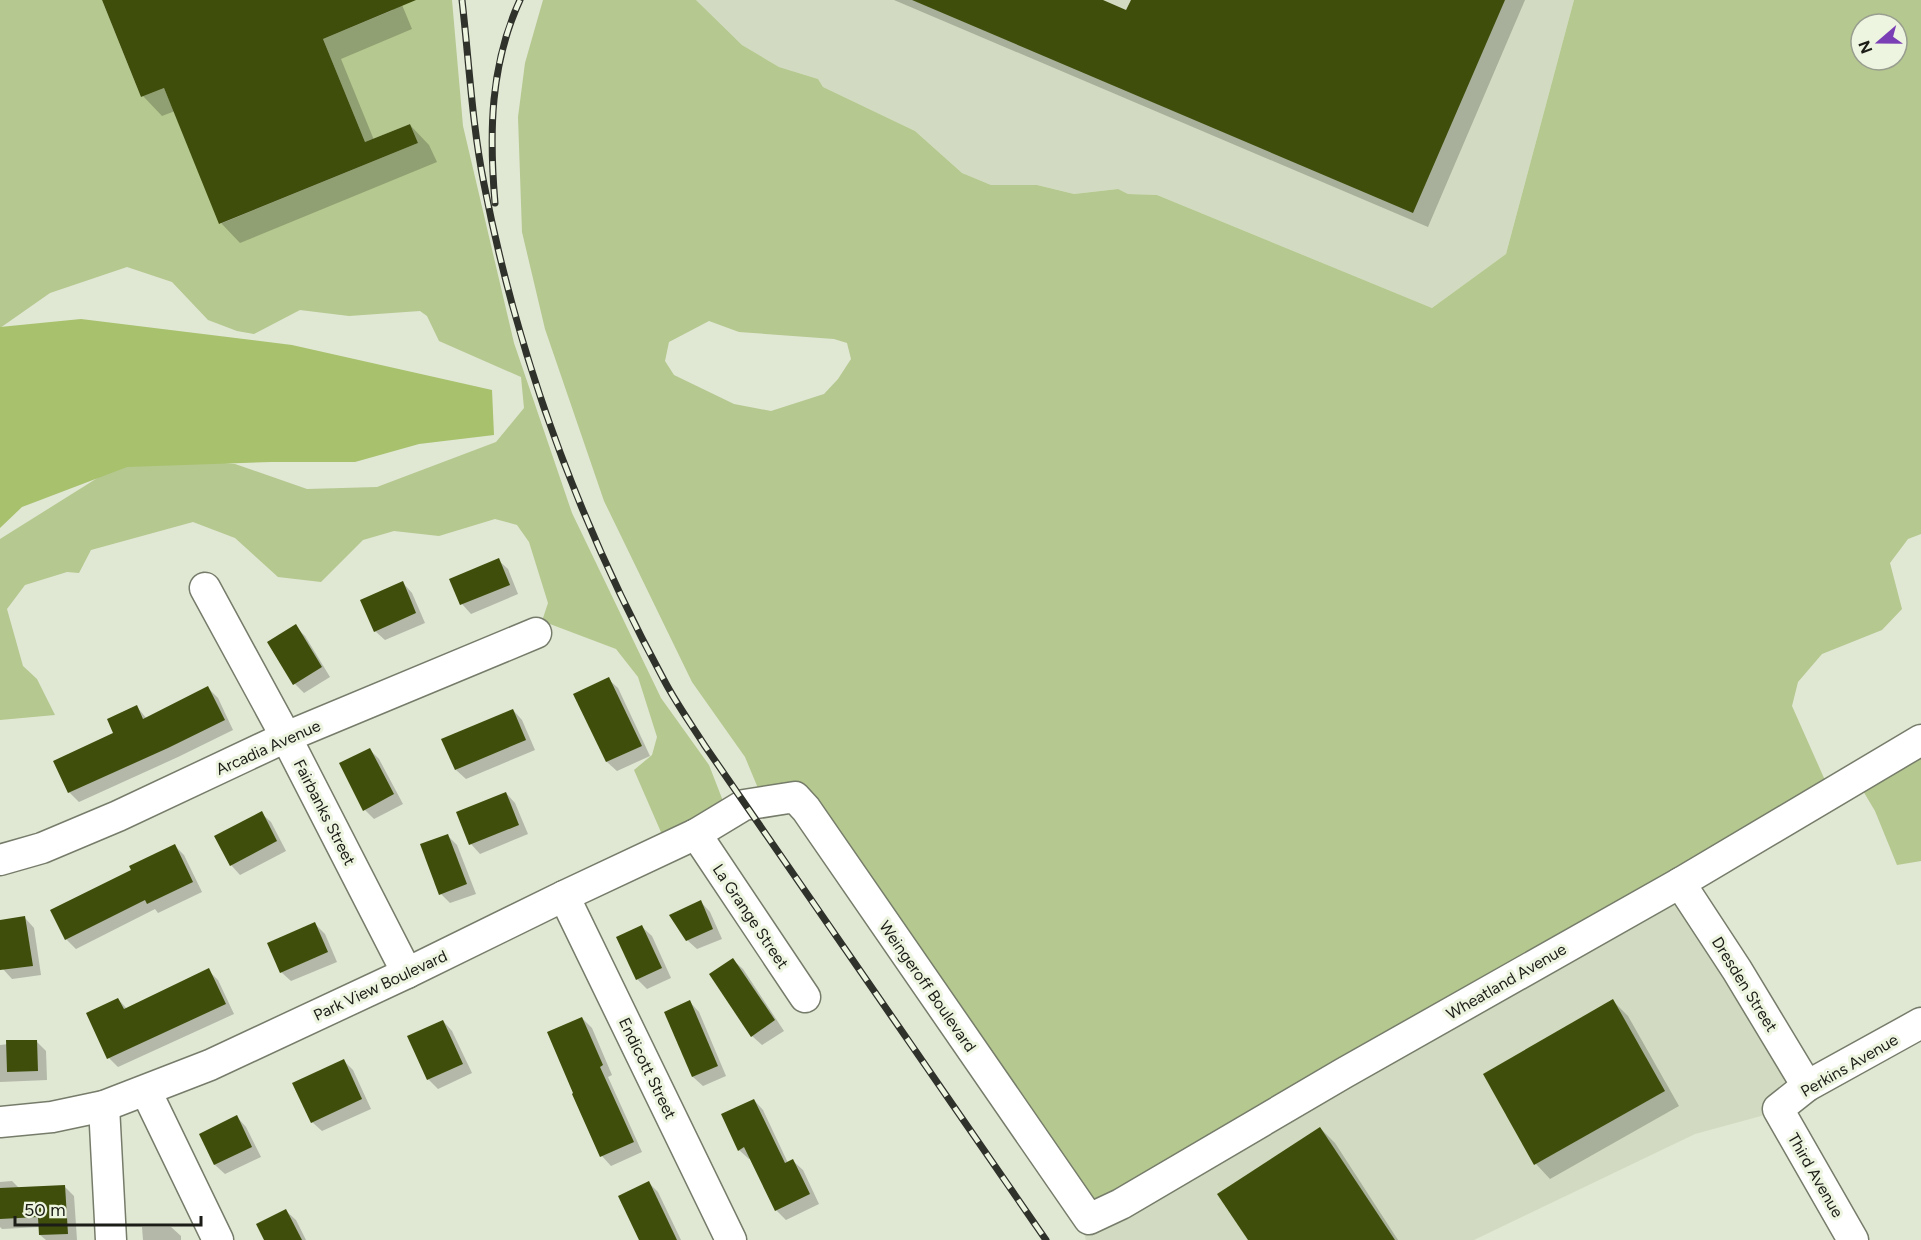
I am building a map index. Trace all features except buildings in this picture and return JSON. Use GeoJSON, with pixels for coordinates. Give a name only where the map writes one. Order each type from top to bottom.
{"type":"FeatureCollection","features":[{"type":"Feature","properties":{"kind":"street","name":"Fairbanks Street"},"geometry":{"type":"LineString","coordinates":[[205,588],[286,737],[408,973]]}},
{"type":"Feature","properties":{"kind":"street","name":"Arcadia Avenue"},"geometry":{"type":"LineString","coordinates":[[0,860],[53,844],[286,737],[536,633]]}},
{"type":"Feature","properties":{"kind":"street","name":"Wheatland Avenue"},"geometry":{"type":"LineString","coordinates":[[1089,1220],[1121,1204],[1344,1073],[1680,883],[1921,740]]}},
{"type":"Feature","properties":{"kind":"street","name":"Weingeroff Boulevard"},"geometry":{"type":"LineString","coordinates":[[744,805],[795,797],[806,809],[1089,1220]]}},
{"type":"Feature","properties":{"kind":"street","name":"Park View Boulevard"},"geometry":{"type":"LineString","coordinates":[[0,1122],[52,1117],[104,1106],[210,1065],[408,973],[696,834],[744,805]]}},
{"type":"Feature","properties":{"kind":"street","name":"La Grange Street"},"geometry":{"type":"LineString","coordinates":[[696,834],[805,997]]}},
{"type":"Feature","properties":{"kind":"street","name":"Dresden Street"},"geometry":{"type":"LineString","coordinates":[[1680,883],[1737,970],[1808,1086]]}},
{"type":"Feature","properties":{"kind":"street","name":"Endicott Street"},"geometry":{"type":"LineString","coordinates":[[564,896],[731,1240]]}},
{"type":"Feature","properties":{"kind":"street","name":"Perkins Avenue"},"geometry":{"type":"LineString","coordinates":[[1778,1109],[1808,1086],[1921,1023]]}},
{"type":"Feature","properties":{"kind":"street"},"geometry":{"type":"LineString","coordinates":[[146,1091],[218,1240]]}},
{"type":"Feature","properties":{"kind":"street"},"geometry":{"type":"LineString","coordinates":[[104,1106],[111,1240]]}},
{"type":"Feature","properties":{"kind":"street","name":"Third Avenue"},"geometry":{"type":"LineString","coordinates":[[1778,1109],[1853,1240]]}},
{"type":"Feature","properties":{"kind":"shaded area"},"geometry":{"type":"Polygon","coordinates":[[[0,0],[102,0],[141,97],[164,88],[220,224],[418,143],[410,124],[365,142],[323,39],[393,10],[390,0],[452,0],[463,126],[514,343],[572,513],[661,698],[709,765],[730,819],[667,846],[634,770],[652,755],[657,737],[638,677],[616,649],[542,621],[548,603],[529,542],[517,525],[495,519],[439,536],[394,531],[363,540],[321,582],[278,577],[235,538],[193,522],[91,550],[79,573],[67,572],[25,585],[7,609],[23,666],[37,679],[55,715],[0,720],[0,539],[107,472],[159,457],[235,464],[307,489],[377,487],[496,442],[524,408],[521,377],[439,341],[427,316],[420,311],[349,316],[300,310],[254,334],[237,331],[208,320],[172,282],[127,267],[50,293],[0,328],[0,0]]]}},
{"type":"Feature","properties":{"kind":"shaded area"},"geometry":{"type":"Polygon","coordinates":[[[543,0],[696,0],[742,45],[779,67],[818,79],[823,87],[915,131],[962,173],[991,185],[1037,185],[1074,194],[1118,189],[1128,194],[1157,195],[1432,308],[1506,254],[1574,0],[1921,0],[1921,534],[1908,539],[1890,563],[1902,609],[1882,630],[1822,654],[1798,682],[1792,706],[1828,787],[1097,1208],[813,803],[765,805],[745,757],[692,682],[604,501],[545,329],[522,232],[518,117],[525,63],[543,0]],[[709,321],[669,342],[665,361],[674,375],[734,404],[771,411],[824,394],[838,379],[851,359],[847,343],[834,339],[739,332],[709,321]]]}},
{"type":"Feature","properties":{"kind":"shaded area"},"geometry":{"type":"Polygon","coordinates":[[[696,0],[1574,0],[1506,254],[1432,308],[1157,195],[1128,194],[1117,189],[1074,194],[1037,185],[991,185],[962,173],[915,131],[823,87],[818,79],[779,67],[742,45],[696,0]]]}},
{"type":"Feature","properties":{"kind":"shaded area"},"geometry":{"type":"Polygon","coordinates":[[[81,319],[292,345],[492,390],[494,435],[419,444],[355,462],[271,462],[127,467],[22,507],[0,528],[0,327],[81,319]]]}},
{"type":"Feature","properties":{"kind":"shaded area"},"geometry":{"type":"Polygon","coordinates":[[[1921,738],[1921,861],[1897,865],[1875,811],[1856,779],[1921,738]]]}},
{"type":"Feature","properties":{"kind":"shaded area"},"geometry":{"type":"Polygon","coordinates":[[[1666,885],[1811,1078],[1772,1113],[1695,1134],[1474,1240],[1086,1240],[1078,1214],[1666,885]]]}},
{"type":"Feature","properties":{"kind":"railway"},"geometry":{"type":"LineString","coordinates":[[462,0],[476,139],[498,249],[534,377],[555,439],[605,562],[669,689],[705,746],[1046,1240]]}},
{"type":"Feature","properties":{"kind":"railway"},"geometry":{"type":"LineString","coordinates":[[495,203],[492,125],[497,74],[510,25],[520,0]]}}]}
